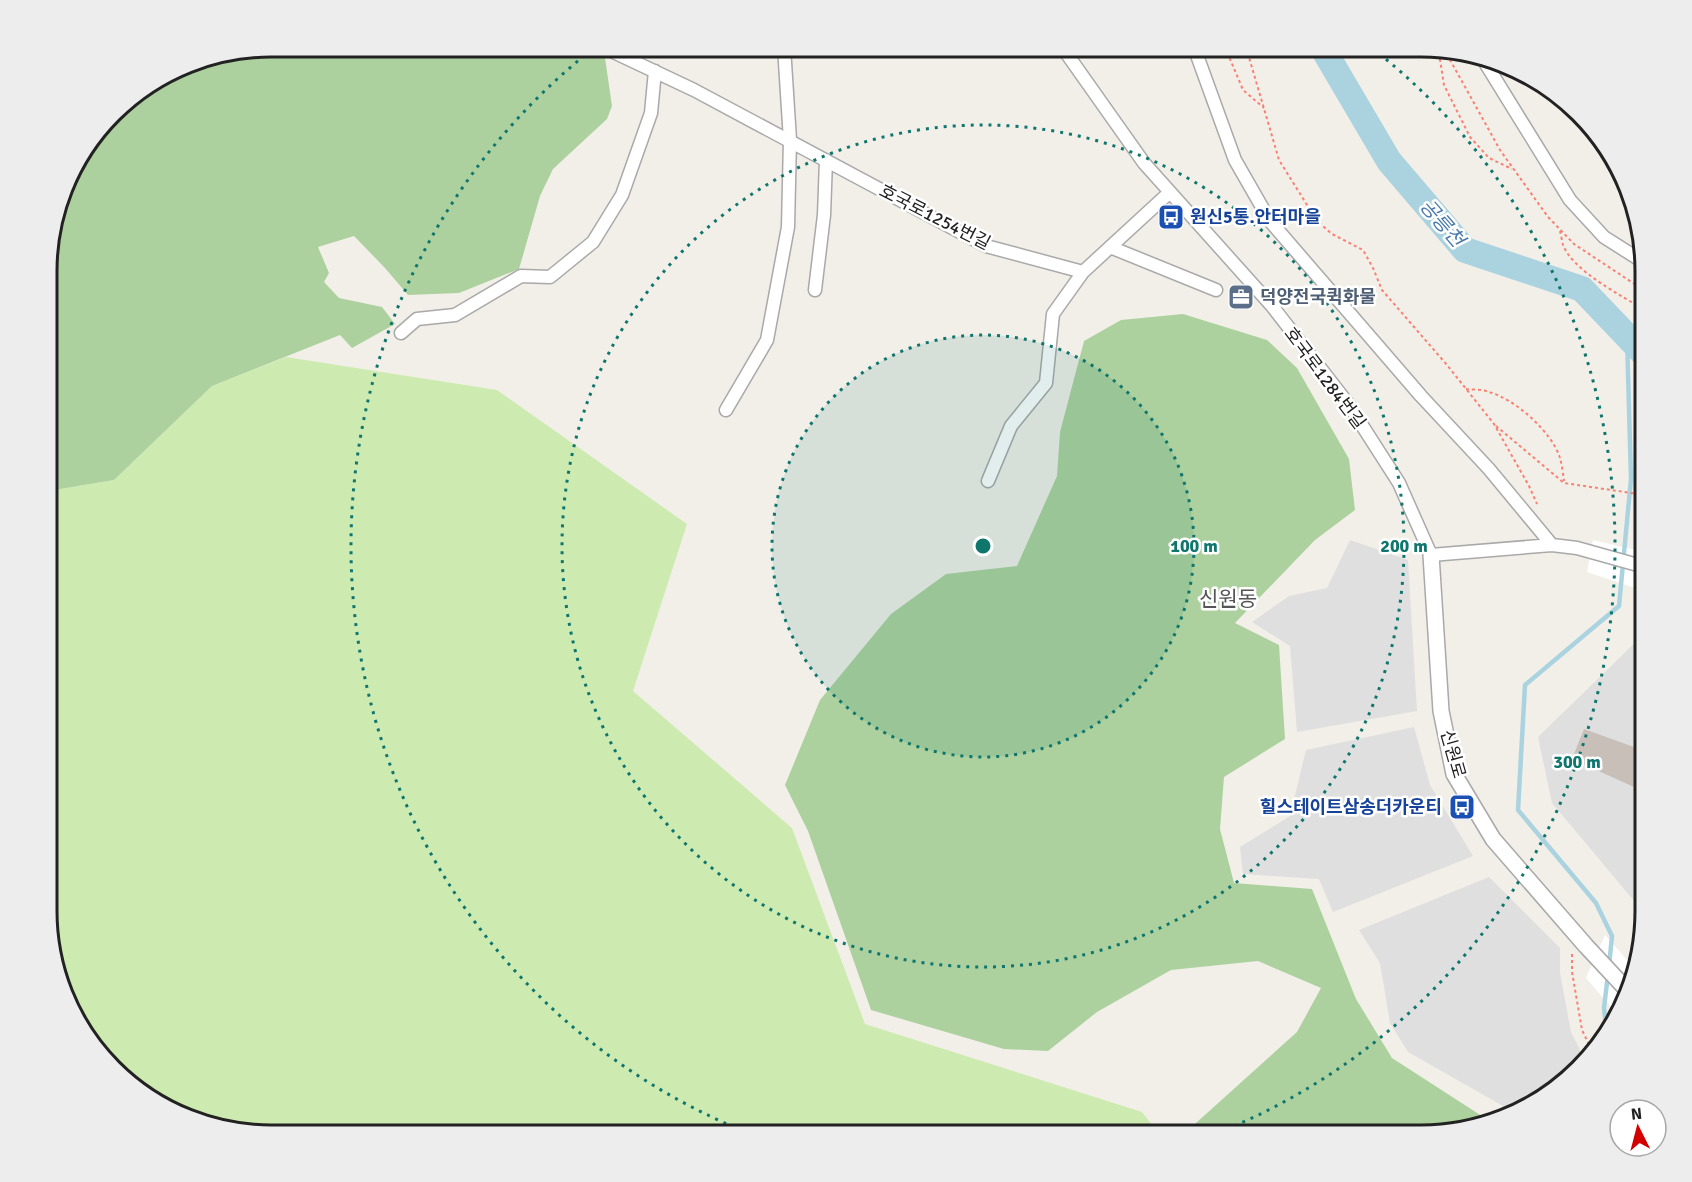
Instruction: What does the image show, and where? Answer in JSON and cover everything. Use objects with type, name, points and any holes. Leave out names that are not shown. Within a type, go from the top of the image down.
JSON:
[{"type":"street","name":"호국로1254번길","points":[[625,57],[790,140],[986,246],[1083,272]]},
{"type":"street","points":[[726,411],[767,340],[788,227],[790,140],[785,57]]},
{"type":"street","name":"호국로1284번길","points":[[1069,57],[1144,163],[1272,306],[1348,405],[1399,483],[1431,555]]},
{"type":"street","points":[[1198,57],[1235,160],[1270,221],[1421,396],[1489,469],[1552,545]]},
{"type":"street","points":[[1488,67],[1570,200],[1604,237],[1635,257]]},
{"type":"street","points":[[401,333],[417,319],[455,315],[521,276],[550,277],[593,242],[622,195],[651,112],[655,71]]},
{"type":"street","points":[[815,290],[824,215],[826,160]]},
{"type":"street","points":[[988,481],[1011,426],[1046,383],[1053,314],[1083,272],[1170,192]]},
{"type":"street","points":[[1110,247],[1216,290]]},
{"type":"street","points":[[1431,555],[1552,545],[1635,564]]},
{"type":"street","name":"신원로","points":[[1431,555],[1441,711],[1454,774],[1493,839],[1580,947],[1622,985]]},
{"type":"path","points":[[1229,57],[1243,90],[1264,108]]},
{"type":"path","points":[[1249,57],[1279,160],[1317,221],[1332,234],[1363,250],[1382,290],[1494,424],[1538,506]]},
{"type":"path","points":[[1440,58],[1444,85],[1470,137],[1489,158],[1513,169]]},
{"type":"path","points":[[1450,59],[1500,150],[1548,217],[1574,244],[1635,285]]},
{"type":"path","points":[[1560,230],[1563,246],[1575,263],[1635,304]]},
{"type":"path","points":[[1466,389],[1488,391],[1505,398],[1538,423],[1553,443],[1560,458],[1564,483]]},
{"type":"path","points":[[1494,424],[1564,483],[1635,494]]},
{"type":"path","points":[[1580,947],[1572,972],[1582,1030],[1589,1044]]},
{"type":"shaded area","points":[[1350,540],[1408,560],[1417,711],[1297,732],[1290,646],[1252,622],[1289,596],[1327,588]]},
{"type":"shaded area","points":[[1635,643],[1635,902],[1552,803],[1538,737]]},
{"type":"shaded area","points":[[1414,727],[1430,785],[1473,856],[1333,912],[1319,879],[1243,874],[1240,847],[1290,816],[1306,750]]},
{"type":"shaded area","points":[[1489,877],[1560,948],[1560,973],[1571,1032],[1581,1053],[1540,1089],[1504,1108],[1408,1052],[1390,1023],[1380,963],[1359,930]]},
{"type":"green space","points":[[257,57],[605,57],[612,106],[607,119],[553,169],[540,196],[519,269],[459,293],[408,295],[354,236],[318,247],[329,273],[324,282],[339,298],[382,307],[395,324],[352,348],[340,335],[212,386],[114,480],[57,490],[57,257],[64,215],[79,176],[101,141],[130,110],[152,93],[189,73],[215,64]]},
{"type":"green space","points":[[1183,314],[1267,340],[1297,368],[1349,459],[1355,510],[1315,540],[1235,623],[1279,645],[1285,739],[1224,777],[1220,829],[1234,883],[1312,889],[1356,999],[1392,1058],[1482,1116],[1435,1125],[1196,1125],[1297,1032],[1321,988],[1258,961],[1171,970],[1097,1012],[1048,1051],[1004,1049],[871,1010],[808,831],[785,785],[820,700],[891,614],[946,574],[1017,566],[1057,476],[1060,432],[1084,341],[1121,320]]},
{"type":"green space","points":[[286,357],[497,390],[687,524],[633,691],[792,828],[865,1024],[1142,1112],[1152,1125],[257,1125],[202,1114],[176,1103],[141,1081],[110,1052],[93,1030],[79,1006],[64,967],[57,925],[57,490],[114,480],[212,386]]},
{"type":"pier","points":[[1593,540],[1635,550],[1635,588],[1587,572]]},
{"type":"pier","points":[[1605,935],[1629,962],[1612,1008],[1586,978]]},
{"type":"building","points":[[1584,729],[1635,747],[1635,787],[1572,759]]},
{"type":"waterway","name":"공릉천","points":[[1328,57],[1389,161],[1465,250],[1582,289],[1635,345]]},
{"type":"waterway","points":[[1609,966],[1612,936],[1596,903],[1518,810],[1525,685],[1619,606],[1631,479],[1627,337]]},
{"type":"waterway","points":[[1605,1019],[1604,1008],[1608,974]]},
{"type":"place","name":"원신5통.안터마을","points":[[1171,217]]},
{"type":"place","name":"덕양전국퀵화물","points":[[1241,297]]},
{"type":"place","name":"힐스테이트삼송더카운티","points":[[1462,807]]},
{"type":"district","name":"신원동","points":[[1228,599]]}]
